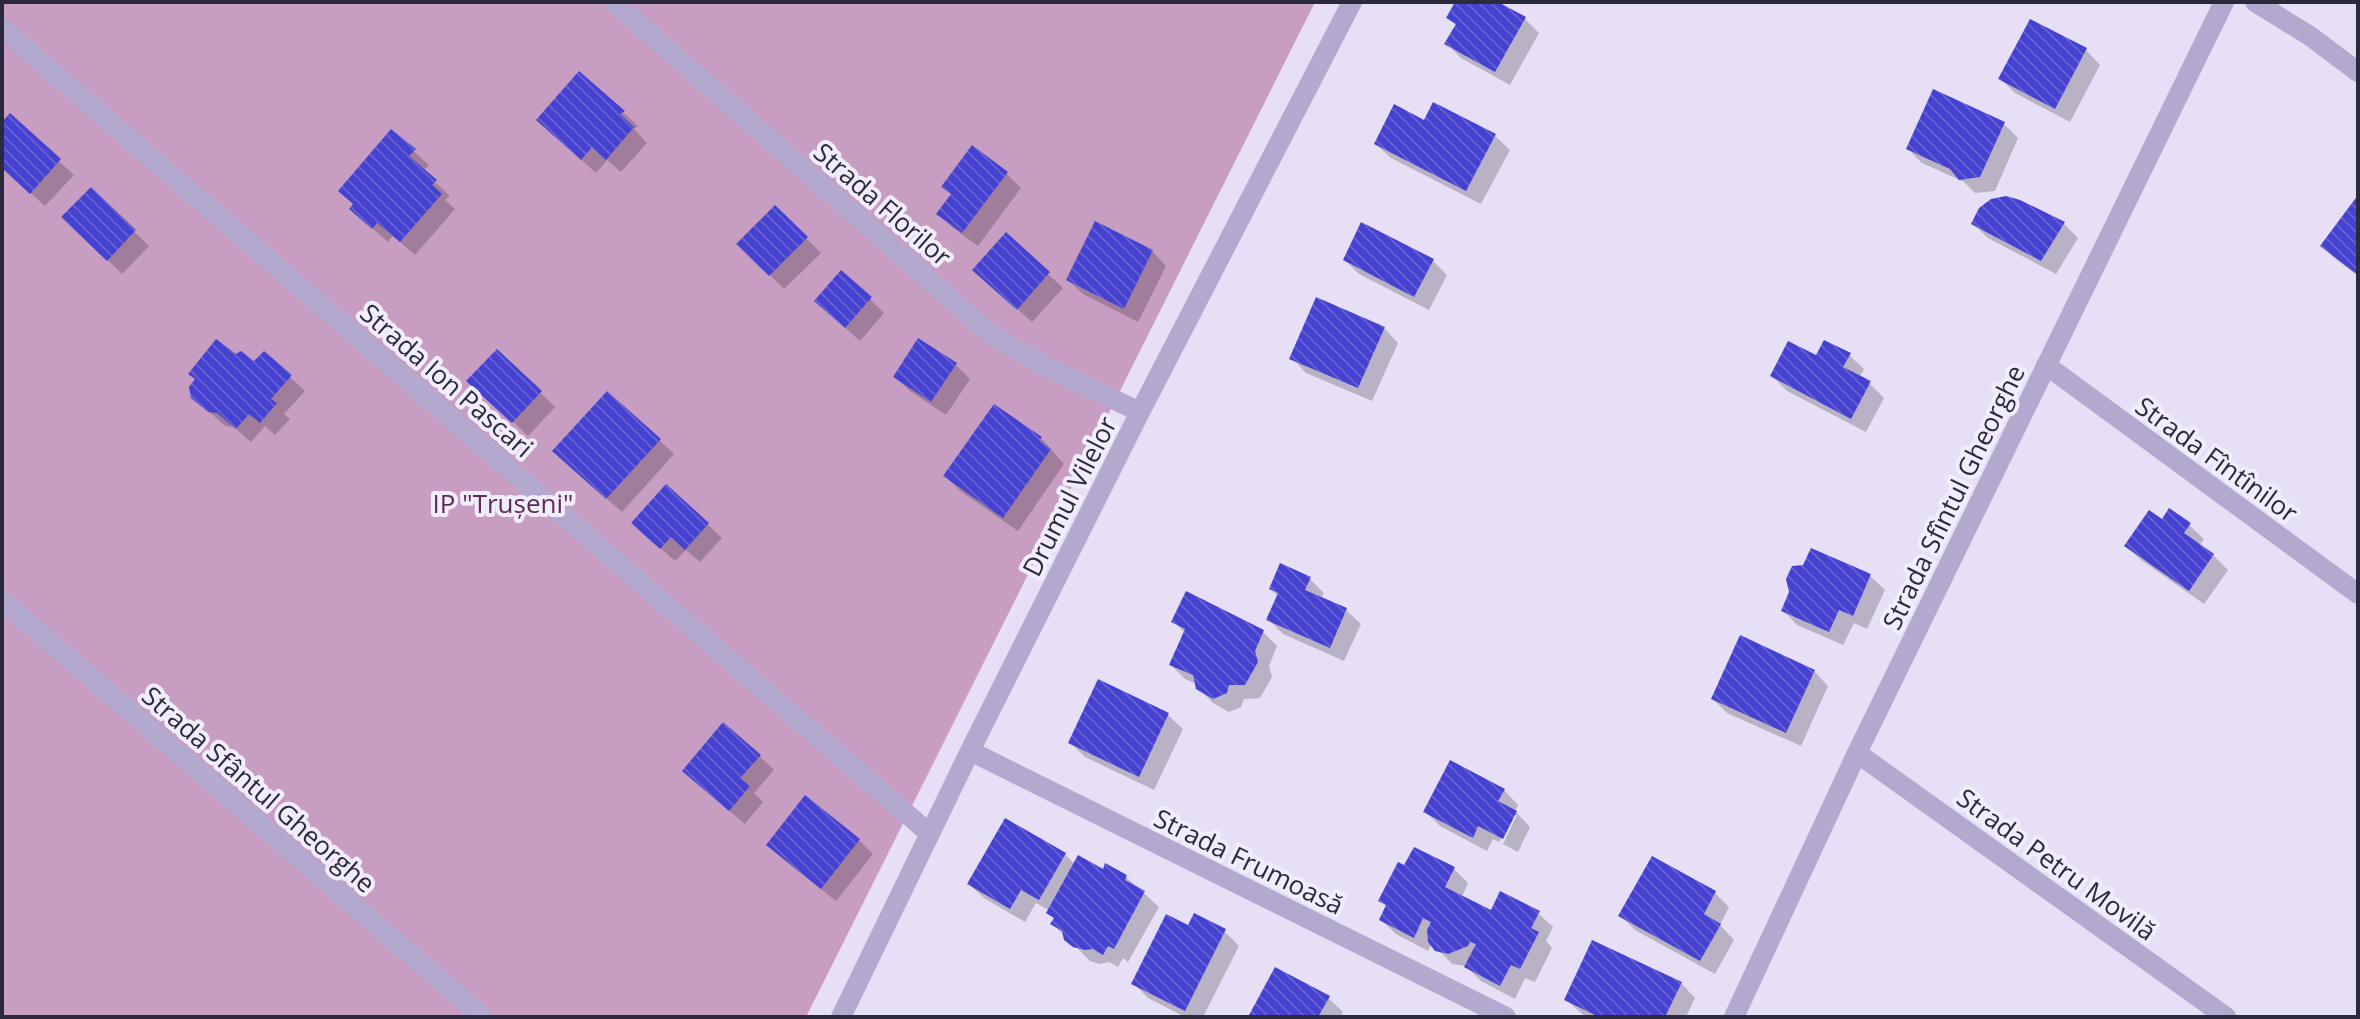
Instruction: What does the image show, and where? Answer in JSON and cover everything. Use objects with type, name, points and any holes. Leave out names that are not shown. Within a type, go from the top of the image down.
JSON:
[{"type":"street","name":"Strada Florilor","points":[[614,2],[992,335],[1047,367],[1140,412]]},
{"type":"street","name":"Drumul Vilelor","points":[[841,1017],[1140,412],[1352,2]]},
{"type":"street","name":"Strada Sfîntul Gheorghe","points":[[1734,1017],[1857,753],[2224,2]]},
{"type":"street","points":[[2255,2],[2310,36],[2358,72]]},
{"type":"street","name":"Strada Ion Pascari","points":[[2,28],[930,834]]},
{"type":"street","name":"Strada Fîntînilor","points":[[2046,365],[2358,594]]},
{"type":"street","name":"Strada Sfântul Gheorghe","points":[[2,600],[483,1017]]},
{"type":"street","name":"Strada Frumoasă","points":[[970,751],[1506,1017]]},
{"type":"street","name":"Strada Petru Movilă","points":[[1857,753],[2226,1017]]},
{"type":"green space","name":"IP \"Trușeni\"","points":[[2,2],[1315,2],[806,1017],[2,1017]]},
{"type":"building","points":[[1455,2],[1498,2],[1526,17],[1495,72],[1444,44],[1456,24],[1446,18]]},
{"type":"building","points":[[2030,19],[2087,48],[2055,109],[1998,79]]},
{"type":"building","points":[[579,71],[625,111],[620,114],[634,127],[606,160],[592,147],[581,160],[536,120]]},
{"type":"building","points":[[1933,89],[2005,122],[1980,177],[1959,180],[1950,169],[1906,149]]},
{"type":"building","points":[[1433,102],[1496,134],[1466,191],[1374,144],[1394,104],[1424,120]]},
{"type":"building","points":[[10,113],[61,159],[30,194],[2,168],[2,122]]},
{"type":"building","points":[[391,129],[416,149],[409,156],[437,180],[432,185],[442,194],[400,242],[377,223],[372,229],[349,209],[353,204],[338,191]]},
{"type":"building","points":[[972,145],[1008,172],[962,233],[936,214],[951,194],[941,187]]},
{"type":"building","points":[[91,187],[136,230],[107,261],[61,217]]},
{"type":"building","points":[[2358,195],[2358,275],[2320,246]]},
{"type":"building","points":[[2006,196],[2065,222],[2041,261],[1971,224],[1979,208],[1991,199]]},
{"type":"building","points":[[775,205],[808,237],[769,276],[736,244]]},
{"type":"building","points":[[1095,221],[1153,250],[1124,309],[1066,280]]},
{"type":"building","points":[[1361,222],[1434,259],[1414,297],[1343,260]]},
{"type":"building","points":[[1006,232],[1050,272],[1017,310],[972,270]]},
{"type":"building","points":[[841,270],[872,297],[845,328],[814,301]]},
{"type":"building","points":[[1316,297],[1385,327],[1358,388],[1289,359]]},
{"type":"building","points":[[918,338],[957,363],[931,402],[893,377]]},
{"type":"building","points":[[216,339],[236,354],[241,351],[254,361],[264,351],[292,375],[271,399],[277,403],[260,423],[249,414],[236,429],[191,398],[189,387],[195,379],[188,374]]},
{"type":"building","points":[[1824,340],[1851,353],[1843,367],[1871,381],[1851,419],[1770,376],[1788,341],[1816,355]]},
{"type":"building","points":[[497,349],[542,391],[512,423],[466,381]]},
{"type":"building","points":[[607,391],[661,439],[606,499],[552,451]]},
{"type":"building","points":[[994,404],[1042,437],[1039,440],[1051,449],[1003,518],[943,476]]},
{"type":"building","points":[[666,484],[709,523],[685,550],[671,537],[660,549],[631,523]]},
{"type":"building","points":[[2169,508],[2191,523],[2184,533],[2214,554],[2189,591],[2124,546],[2149,510],[2162,519]]},
{"type":"building","points":[[1811,548],[1871,574],[1853,616],[1839,610],[1829,632],[1781,611],[1789,592],[1786,579],[1792,566],[1803,565]]},
{"type":"building","points":[[1280,563],[1311,577],[1305,590],[1347,608],[1330,648],[1266,620],[1278,593],[1269,589]]},
{"type":"building","points":[[1186,591],[1264,630],[1255,651],[1258,662],[1245,685],[1229,685],[1227,693],[1213,699],[1196,689],[1193,675],[1169,665],[1185,629],[1171,622]]},
{"type":"building","points":[[1740,635],[1815,670],[1786,733],[1711,699]]},
{"type":"building","points":[[1098,679],[1169,713],[1139,777],[1068,743]]},
{"type":"building","points":[[723,722],[761,755],[740,778],[750,786],[729,811],[682,771]]},
{"type":"building","points":[[1450,760],[1505,789],[1498,801],[1517,811],[1503,839],[1478,826],[1473,838],[1423,812]]},
{"type":"building","points":[[805,795],[860,839],[821,889],[766,845]]},
{"type":"building","points":[[1005,818],[1066,853],[1039,900],[1021,890],[1010,909],[967,884]]},
{"type":"building","points":[[1414,847],[1455,867],[1445,887],[1491,910],[1500,891],[1540,911],[1531,928],[1539,932],[1520,969],[1511,965],[1500,986],[1464,967],[1476,944],[1470,942],[1468,946],[1448,954],[1435,951],[1428,942],[1427,930],[1431,922],[1423,918],[1414,938],[1379,920],[1386,905],[1378,901],[1398,862],[1404,865]]},
{"type":"building","points":[[1078,855],[1103,869],[1105,863],[1127,875],[1125,880],[1145,891],[1114,949],[1108,946],[1103,955],[1093,949],[1073,947],[1064,940],[1062,931],[1050,924],[1054,918],[1046,913]]},
{"type":"building","points":[[1652,856],[1716,891],[1704,914],[1721,924],[1700,961],[1618,916]]},
{"type":"building","points":[[1194,913],[1226,929],[1185,1011],[1131,984],[1166,914],[1188,925]]},
{"type":"building","points":[[1592,940],[1682,982],[1665,1017],[1599,1017],[1564,1000]]},
{"type":"building","points":[[1275,967],[1330,996],[1318,1017],[1248,1017]]}]
